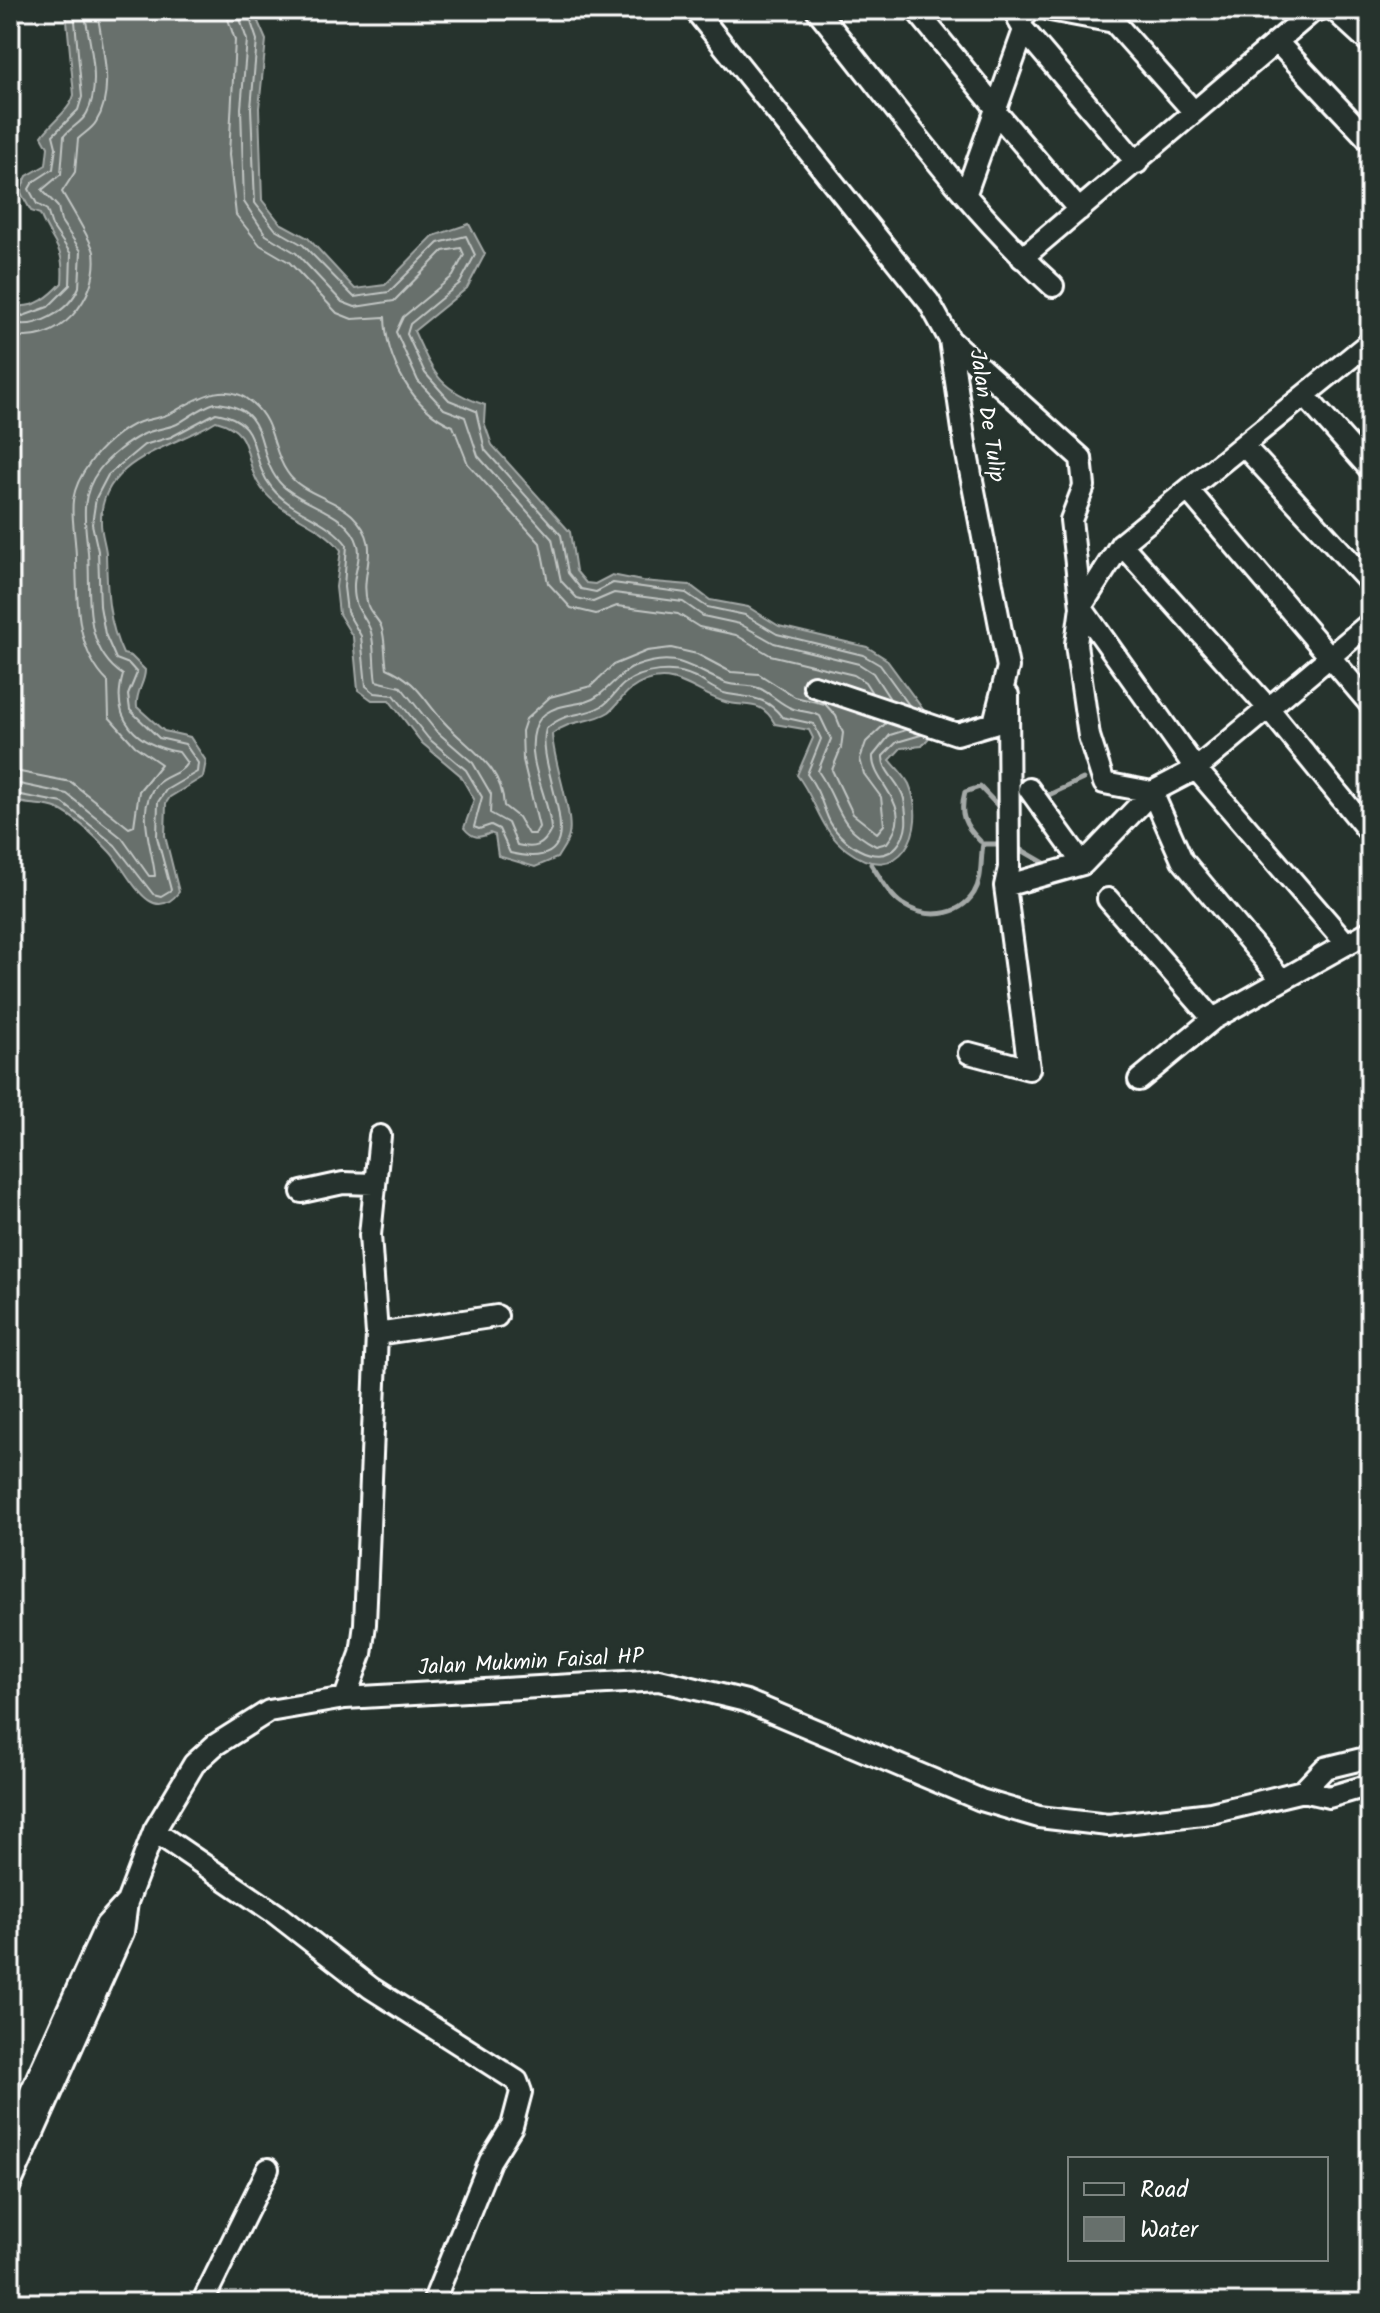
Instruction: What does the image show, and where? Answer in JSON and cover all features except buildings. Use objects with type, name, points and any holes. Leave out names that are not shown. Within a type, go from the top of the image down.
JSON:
[{"type":"street","name":"Jalan De Tulip","points":[[695,10],[929,302],[950,340],[967,458],[1008,667],[994,723],[957,734],[814,686]]},
{"type":"street","points":[[817,10],[966,193],[1022,258],[1053,286]]},
{"type":"street","points":[[916,10],[1079,210]]},
{"type":"street","points":[[1050,10],[1114,22],[1194,112]]},
{"type":"street","points":[[1022,258],[1313,11],[1319,10]]},
{"type":"street","points":[[1334,10],[1370,43]]},
{"type":"street","points":[[966,193],[995,109],[1021,18]]},
{"type":"street","points":[[1021,18],[1137,163]]},
{"type":"street","points":[[1277,42],[1370,141]]},
{"type":"street","points":[[950,340],[1081,458],[1084,486],[1071,520],[1081,607],[1076,644],[1089,736],[1104,783],[1152,792]]},
{"type":"street","points":[[1081,607],[1121,544],[1370,342]]},
{"type":"street","points":[[1305,396],[1370,469]]},
{"type":"street","points":[[1244,446],[1370,583]]},
{"type":"street","points":[[1189,491],[1370,704]]},
{"type":"street","points":[[1121,544],[1269,709],[1370,833]]},
{"type":"street","points":[[1081,607],[1196,769],[1345,942]]},
{"type":"street","points":[[1007,877],[1083,864],[1152,792],[1196,769],[1370,623]]},
{"type":"street","points":[[969,1053],[1029,1069],[1007,877],[1008,667]]},
{"type":"street","points":[[1029,789],[1083,864]]},
{"type":"street","points":[[1152,792],[1182,860],[1281,979]]},
{"type":"street","points":[[1108,899],[1213,1019]]},
{"type":"street","points":[[1139,1080],[1213,1019],[1345,942],[1370,931]]},
{"type":"street","points":[[345,1698],[361,1654],[365,1624],[368,1491],[377,1334],[370,1235],[380,1136]]},
{"type":"street","points":[[302,1192],[331,1184],[374,1184]]},
{"type":"street","points":[[377,1334],[497,1316]]},
{"type":"street","name":"Jalan Mukmin Faisal HP","points":[[10,2185],[123,1932],[127,1902],[154,1831],[194,1764],[215,1745],[269,1711],[345,1698],[659,1680],[746,1701],[981,1800],[1039,1817],[1108,1825],[1211,1813],[1303,1791],[1329,1797],[1370,1785]]},
{"type":"street","name":"Jalan Mukmin Faisal HP","points":[[1303,1791],[1325,1768],[1370,1757]]},
{"type":"street","points":[[154,1831],[253,1897],[371,1988],[517,2081],[521,2092],[512,2126],[490,2161],[433,2303]]},
{"type":"street","name":"Jalan Mukmin Faisal HP","points":[[10,2138],[106,1925],[127,1902]]},
{"type":"street","points":[[202,2303],[268,2169]]},
{"type":"water","points":[[66,10],[253,10],[266,40],[259,108],[262,200],[280,223],[308,238],[355,289],[385,285],[433,236],[469,224],[485,254],[467,288],[414,331],[439,378],[457,393],[485,405],[484,422],[492,445],[570,532],[576,571],[586,583],[595,584],[612,575],[690,585],[710,600],[748,607],[779,626],[867,647],[886,659],[930,719],[933,733],[922,746],[901,748],[890,760],[909,784],[915,820],[912,836],[895,859],[881,863],[865,860],[847,850],[825,825],[797,775],[813,738],[809,730],[775,724],[758,707],[722,701],[667,678],[644,682],[630,690],[609,712],[552,734],[570,826],[567,841],[557,858],[535,867],[498,856],[495,835],[476,836],[464,828],[474,799],[460,775],[422,743],[389,700],[372,700],[358,690],[353,637],[339,614],[336,587],[341,550],[323,533],[271,499],[256,478],[238,432],[216,421],[125,469],[112,483],[104,501],[101,523],[114,629],[123,654],[131,656],[145,670],[137,707],[164,731],[190,737],[206,761],[203,777],[170,797],[166,803],[165,836],[179,892],[168,902],[159,904],[149,901],[110,852],[72,817],[52,807],[10,799],[10,297],[14,296],[17,306],[30,305],[47,297],[62,283],[62,261],[57,246],[40,214],[31,211],[20,191],[27,176],[46,165],[48,147],[42,136],[65,111],[74,95]]},
{"type":"waterway","points":[[1040,799],[1083,779]]},
{"type":"waterway","points":[[980,841],[964,819],[965,792],[980,787],[1002,810]]},
{"type":"waterway","points":[[871,864],[902,904],[921,912],[941,914],[959,907],[974,893],[980,875],[983,844],[1003,844]]},
{"type":"waterway","points":[[1013,845],[1046,864]]}]
